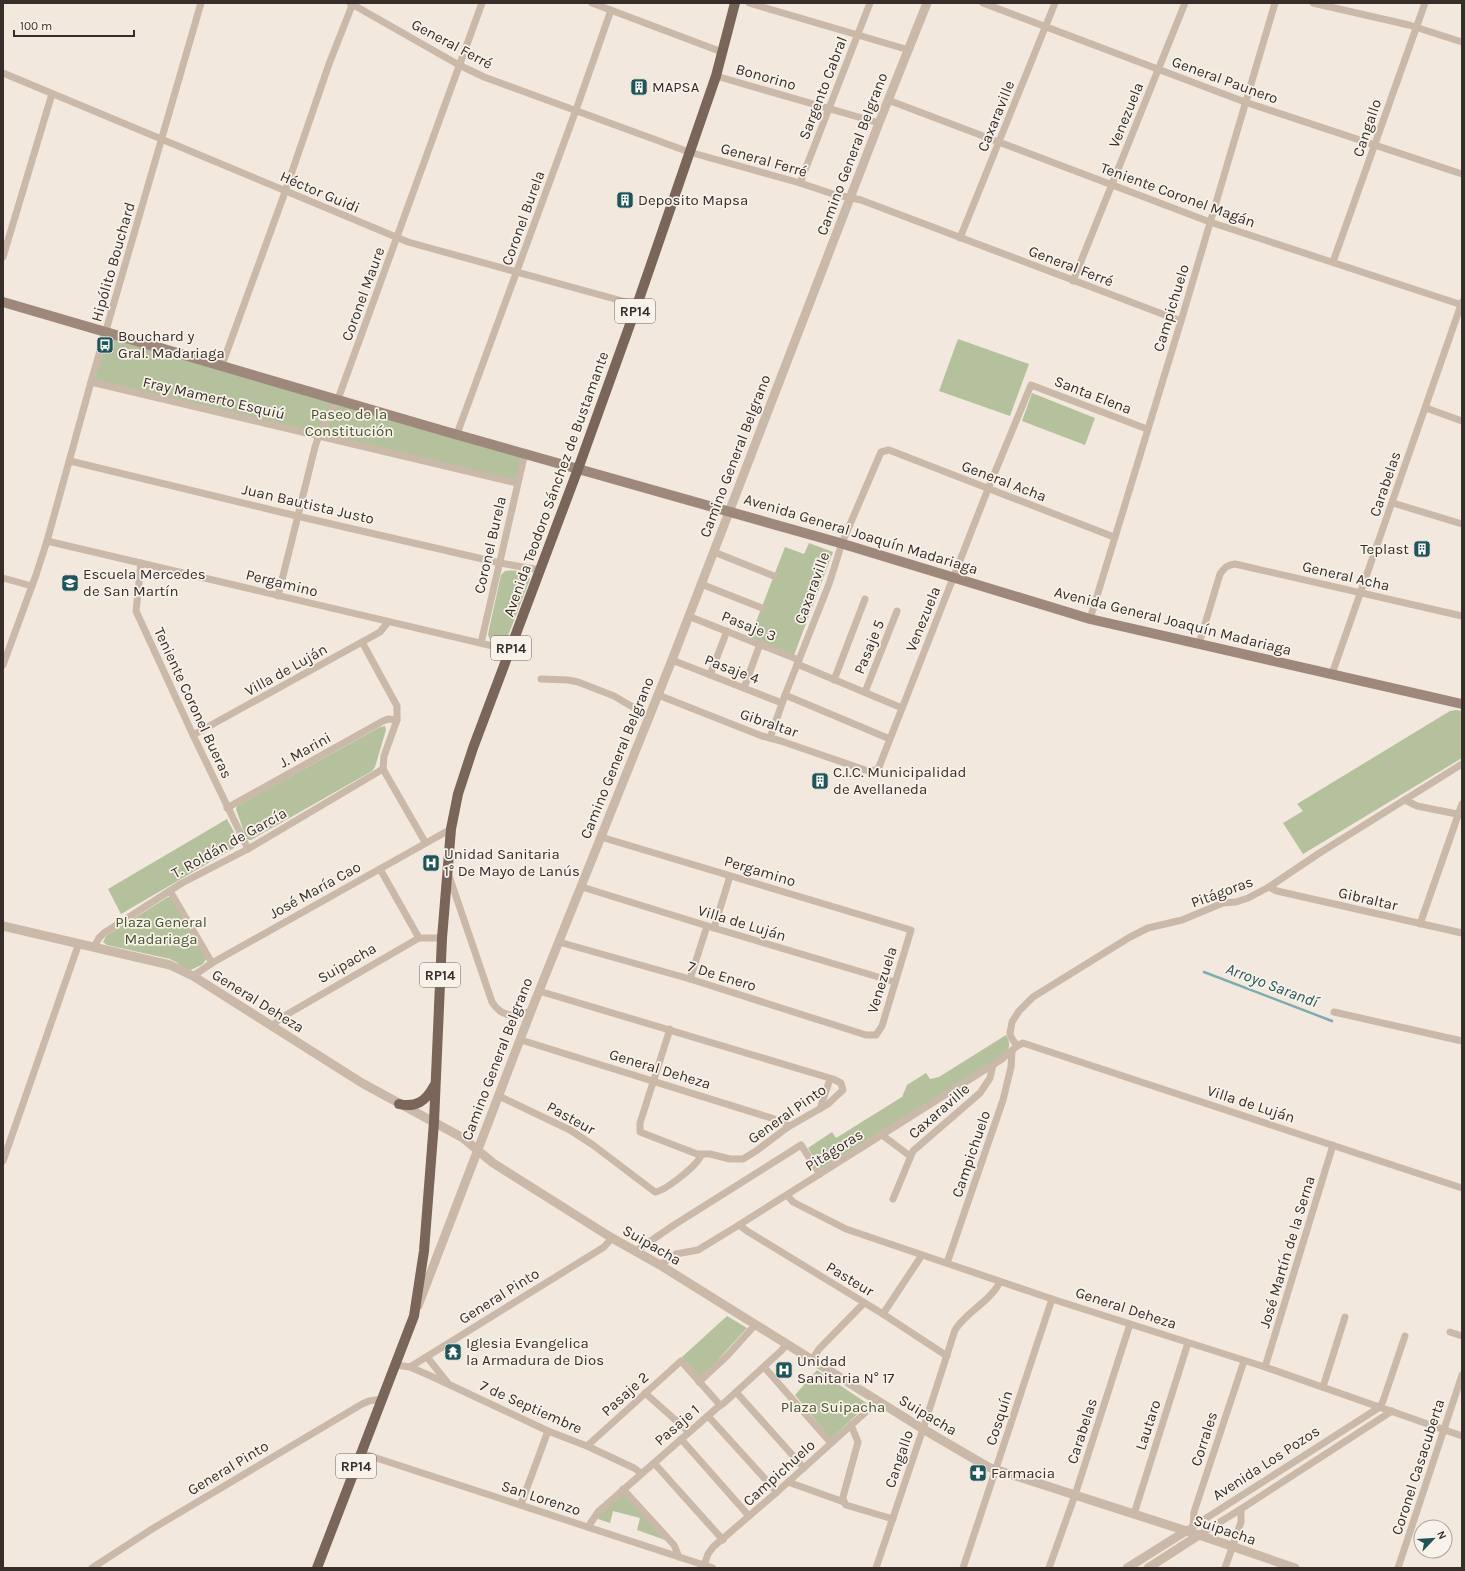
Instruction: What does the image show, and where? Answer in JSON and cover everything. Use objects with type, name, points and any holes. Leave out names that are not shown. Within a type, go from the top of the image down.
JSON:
[{"type":"main road","name":"Avenida Teodoro Sánchez de Bustamante","points":[[414,1316],[424,1251],[434,1122],[442,938],[447,871],[451,829],[463,776],[578,469],[637,305],[716,76],[735,3]]},
{"type":"main road","name":"Avenida General Joaquín Madariaga","points":[[3,302],[525,454],[842,543],[1090,619],[1462,704]]},
{"type":"main road","points":[[399,1104],[410,1106],[418,1103],[428,1096],[435,1085]]},
{"type":"main road","name":"Camino General Belgrano","points":[[317,1568],[414,1316]]},
{"type":"street","name":"Hipólito Bouchard","points":[[3,665],[47,541],[91,382],[202,3]]},
{"type":"street","name":"General Ferré","points":[[352,3],[459,66],[484,77],[690,152],[800,183],[833,194],[861,200],[1181,320]]},
{"type":"street","points":[[222,365],[352,3]]},
{"type":"street","name":"Coronel Maure","points":[[278,596],[297,516],[319,435],[338,399],[482,3]]},
{"type":"street","points":[[592,3],[722,52]]},
{"type":"street","points":[[749,3],[909,50]]},
{"type":"street","name":"Sargento Cabral","points":[[800,183],[870,3]]},
{"type":"street","name":"Camino General Belgrano","points":[[414,1316],[531,1011],[582,887],[648,716],[672,660],[879,123],[927,3]]},
{"type":"street","name":"General Paunero","points":[[983,3],[1245,102],[1462,174]]},
{"type":"street","name":"Caxaraville","points":[[960,238],[1055,3]]},
{"type":"street","name":"Venezuela","points":[[1074,281],[1111,185],[1185,3]]},
{"type":"street","name":"Campichuelo","points":[[1090,619],[1275,3]]},
{"type":"street","points":[[1313,3],[1416,27],[1462,42]]},
{"type":"street","name":"Cangallo","points":[[1333,262],[1425,3]]},
{"type":"street","name":"Coronel Burela","points":[[457,434],[576,110],[611,10]]},
{"type":"street","name":"Héctor Guidi","points":[[3,73],[397,238],[637,305]]},
{"type":"street","name":"Bonorino","points":[[716,76],[879,123]]},
{"type":"street","points":[[3,257],[52,94]]},
{"type":"street","name":"Teniente Coronel Magán","points":[[888,100],[1210,222],[1462,304]]},
{"type":"street","name":"Carabelas","points":[[1332,674],[1462,304]]},
{"type":"street","name":"Fray Mamerto Esquiú","points":[[91,382],[517,483]]},
{"type":"street","name":"Venezuela","points":[[873,771],[879,767],[988,489],[1031,385]]},
{"type":"street","name":"Santa Elena","points":[[1031,385],[1147,429]]},
{"type":"street","points":[[1426,408],[1462,421]]},
{"type":"street","name":"Caxaraville","points":[[770,738],[785,695],[829,584],[842,543],[881,452],[885,450]]},
{"type":"street","name":"General Acha","points":[[885,450],[889,450],[1114,537]]},
{"type":"street","name":"Coronel Burela","points":[[481,643],[517,483],[525,454]]},
{"type":"street","name":"Juan Bautista Justo","points":[[70,461],[297,516],[500,563],[540,570]]},
{"type":"street","points":[[1393,503],[1462,524]]},
{"type":"street","name":"Pergamino","points":[[47,541],[510,650]]},
{"type":"street","points":[[714,552],[774,576]]},
{"type":"street","name":"Teniente Coronel Bueras","points":[[141,563],[136,611],[227,808],[248,849]]},
{"type":"street","name":"General Acha","points":[[1199,644],[1220,574],[1224,568],[1234,564],[1462,616]]},
{"type":"street","points":[[3,578],[32,586]]},
{"type":"street","points":[[701,584],[762,608]]},
{"type":"street","points":[[834,680],[865,599]]},
{"type":"street","name":"Pasaje 5","points":[[865,692],[896,611]]},
{"type":"street","name":"Pasaje 3","points":[[688,616],[760,644],[834,680],[902,708]]},
{"type":"street","name":"Villa de Luján","points":[[193,735],[380,632],[388,622]]},
{"type":"street","points":[[710,675],[727,631]]},
{"type":"street","points":[[362,642],[396,701],[398,712],[397,720],[384,756],[383,770],[425,842]]},
{"type":"street","points":[[744,688],[760,644]]},
{"type":"street","name":"Pasaje 4","points":[[672,660],[782,703]]},
{"type":"street","points":[[541,679],[578,682],[614,696],[648,716]]},
{"type":"street","name":"Gibraltar","points":[[658,694],[762,736],[868,771],[873,771]]},
{"type":"street","points":[[785,695],[890,739]]},
{"type":"street","name":"J. Marini","points":[[227,808],[383,721],[388,719],[397,720]]},
{"type":"street","name":"Pitágoras","points":[[660,1265],[676,1254],[698,1250],[1012,1052],[1017,1046],[1011,1038],[1010,1033],[1012,1022],[1019,1010],[1033,997],[1130,937],[1148,928],[1182,920],[1223,903],[1236,902],[1248,898],[1269,887],[1318,854],[1462,764]]},
{"type":"street","name":"T. Roldán de García","points":[[94,947],[104,933],[170,890],[248,849],[383,770]]},
{"type":"street","points":[[1405,800],[1417,806],[1460,814]]},
{"type":"street","points":[[1420,924],[1460,814],[1462,804]]},
{"type":"street","name":"José María Cao","points":[[193,976],[212,963],[380,869],[425,842],[451,829]]},
{"type":"street","name":"Pergamino","points":[[601,837],[911,930]]},
{"type":"street","points":[[380,869],[419,938],[442,938]]},
{"type":"street","points":[[447,871],[492,1002],[506,1014],[515,1015],[531,1011]]},
{"type":"street","points":[[690,980],[730,876]]},
{"type":"street","name":"Villa de Luján","points":[[582,887],[895,982]]},
{"type":"street","name":"Gibraltar","points":[[1269,887],[1277,891],[1462,933]]},
{"type":"street","points":[[170,890],[212,963]]},
{"type":"street","name":"General Deheza","points":[[3,926],[170,965],[193,976],[272,1027],[399,1104],[467,1141],[478,1150]]},
{"type":"street","name":"Venezuela","points":[[876,1035],[882,1026],[911,930]]},
{"type":"street","name":"Suipacha","points":[[272,1027],[279,1019],[419,938]]},
{"type":"street","name":"7 De Enero","points":[[559,942],[690,980],[866,1035],[876,1035]]},
{"type":"street","points":[[3,1161],[79,943]]},
{"type":"street","points":[[539,991],[830,1079],[820,1109]]},
{"type":"street","points":[[1334,1012],[1462,1041]]},
{"type":"street","points":[[670,1030],[640,1123],[640,1132],[701,1155]]},
{"type":"street","name":"General Deheza","points":[[521,1040],[784,1122],[788,1127]]},
{"type":"street","name":"Villa de Luján","points":[[1017,1046],[1023,1043],[1462,1188]]},
{"type":"street","name":"Campichuelo","points":[[947,1263],[1003,1100],[1012,1052]]},
{"type":"street","name":"Caxaraville","points":[[894,1199],[910,1156],[916,1148],[964,1109],[980,1093],[990,1078],[993,1065]]},
{"type":"street","name":"General Pinto","points":[[701,1155],[710,1154],[738,1160],[747,1158],[788,1127],[828,1104],[843,1090],[841,1083],[830,1079]]},
{"type":"street","name":"Pasteur","points":[[499,1096],[570,1130],[593,1145],[655,1192],[661,1190],[696,1165],[701,1155]]},
{"type":"street","points":[[882,1135],[910,1156]]},
{"type":"street","points":[[636,1251],[674,1225],[801,1145],[820,1174]]},
{"type":"street","name":"José Martín de la Serna","points":[[1265,1367],[1334,1145]]},
{"type":"street","name":"Suipacha","points":[[478,1150],[493,1163],[612,1238],[660,1265],[923,1430],[995,1470],[1134,1514],[1189,1529],[1199,1535],[1295,1568]]},
{"type":"street","name":"General Deheza","points":[[787,1195],[793,1202],[846,1229],[1000,1282],[1265,1367],[1462,1436]]},
{"type":"street","name":"Pasteur","points":[[739,1225],[864,1304],[883,1314],[947,1356]]},
{"type":"street","name":"General Pinto","points":[[410,1367],[604,1247],[612,1238]]},
{"type":"street","points":[[883,1314],[922,1255]]},
{"type":"street","name":"Cangallo","points":[[876,1568],[953,1336],[958,1325],[993,1293],[1000,1282]]},
{"type":"street","name":"Cosquín","points":[[963,1568],[1052,1299]]},
{"type":"street","points":[[812,1360],[819,1349],[864,1304]]},
{"type":"street","points":[[1323,1387],[1345,1317]]},
{"type":"street","name":"Carabelas","points":[[1049,1568],[1075,1495],[1130,1324]]},
{"type":"street","name":"Pasaje 1","points":[[699,1382],[727,1356],[755,1325]]},
{"type":"street","points":[[1450,1332],[1462,1336]]},
{"type":"street","points":[[1380,1407],[1405,1336]]},
{"type":"street","name":"Lautaro","points":[[1134,1514],[1188,1343]]},
{"type":"street","name":"Pasaje 1","points":[[588,1527],[598,1512],[623,1489],[736,1392],[786,1345]]},
{"type":"street","points":[[426,1357],[450,1385]]},
{"type":"street","name":"Pasaje 2","points":[[587,1446],[681,1361],[699,1382]]},
{"type":"street","name":"Corrales","points":[[1189,1529],[1244,1361]]},
{"type":"street","points":[[396,1365],[410,1367]]},
{"type":"street","name":"7 de Septiembre","points":[[410,1367],[548,1431],[587,1446],[634,1468],[641,1473]]},
{"type":"street","points":[[764,1367],[831,1443]]},
{"type":"street","name":"Coronel Casacuberta","points":[[1398,1568],[1462,1375]]},
{"type":"street","points":[[699,1382],[720,1406]]},
{"type":"street","points":[[736,1392],[804,1468]]},
{"type":"street","points":[[645,1393],[689,1432]]},
{"type":"street","name":"General Pinto","points":[[92,1568],[152,1529],[362,1404],[369,1401],[382,1399]]},
{"type":"street","name":"Campichuelo","points":[[704,1567],[710,1550],[878,1401]]},
{"type":"street","name":"Avenida Los Pozos","points":[[1127,1568],[1380,1407]]},
{"type":"street","name":"Avenida Los Pozos","points":[[1148,1568],[1392,1411]]},
{"type":"street","points":[[708,1416],[777,1492]]},
{"type":"street","points":[[844,1502],[842,1497],[858,1442],[851,1425]]},
{"type":"street","points":[[521,1504],[548,1431]]},
{"type":"street","points":[[681,1439],[749,1516]]},
{"type":"street","name":"San Lorenzo","points":[[361,1453],[521,1504],[679,1557],[704,1567],[713,1568]]},
{"type":"street","points":[[654,1462],[723,1540]]},
{"type":"street","points":[[788,1482],[846,1504],[893,1519]]},
{"type":"street","points":[[623,1489],[674,1545],[679,1557]]},
{"type":"street","points":[[1225,1568],[1241,1522],[1241,1509]]},
{"type":"green space","name":"Paseo de la Constitución","points":[[106,333],[525,453],[517,483],[91,382]]},
{"type":"green space","points":[[958,339],[1029,364],[1010,416],[939,391]]},
{"type":"green space","points":[[1032,393],[1095,418],[1085,445],[1022,421]]},
{"type":"green space","points":[[809,543],[833,552],[793,658],[749,640],[785,547],[804,554]]},
{"type":"green space","points":[[505,571],[523,572],[530,579],[508,636],[500,642],[494,642],[489,638],[488,634],[501,575]]},
{"type":"green space","points":[[1450,711],[1462,711],[1462,758],[1303,854],[1283,823],[1303,811],[1297,804]]},
{"type":"green space","points":[[385,726],[386,730],[375,767],[372,771],[251,840],[246,838],[236,809],[237,806],[380,727]]},
{"type":"green space","points":[[227,819],[236,837],[236,845],[234,848],[121,914],[108,889]]},
{"type":"green space","name":"Plaza General Madariaga","points":[[168,897],[171,897],[206,959],[203,964],[191,970],[185,969],[170,959],[107,945],[103,942],[106,936]]},
{"type":"green space","points":[[1006,1035],[1009,1044],[1005,1054],[821,1169],[808,1148],[832,1132],[836,1138],[902,1097],[907,1085],[926,1073],[930,1079],[939,1077]]},
{"type":"green space","points":[[727,1316],[747,1328],[699,1378],[682,1357]]},
{"type":"green space","name":"Plaza Suipacha","points":[[817,1370],[868,1404],[831,1439],[795,1395]]},
{"type":"green space","points":[[623,1493],[665,1540],[637,1530],[640,1518],[613,1511],[610,1523],[598,1519],[600,1513]]},
{"type":"waterway","name":"Arroyo Sarandí","points":[[1204,972],[1332,1021]]},
{"type":"place","name":"MAPSA","points":[[639,87]]},
{"type":"place","name":"Deposito Mapsa","points":[[625,200]]},
{"type":"place","name":"Bouchard y Gral. Madariaga","points":[[105,345]]},
{"type":"place","name":"Teplast","points":[[1422,549]]},
{"type":"place","name":"Escuela Mercedes de San Martín","points":[[70,583]]},
{"type":"place","name":"C.I.C. Municipalidad de Avellaneda","points":[[820,781]]},
{"type":"place","name":"Unidad Sanitaria 1° De Mayo de Lanús","points":[[431,863]]},
{"type":"place","name":"Iglesia Evangelica la Armadura de Dios","points":[[453,1352]]},
{"type":"place","name":"Unidad Sanitaria N° 17","points":[[784,1370]]},
{"type":"place","name":"Farmacia","points":[[978,1473]]}]
